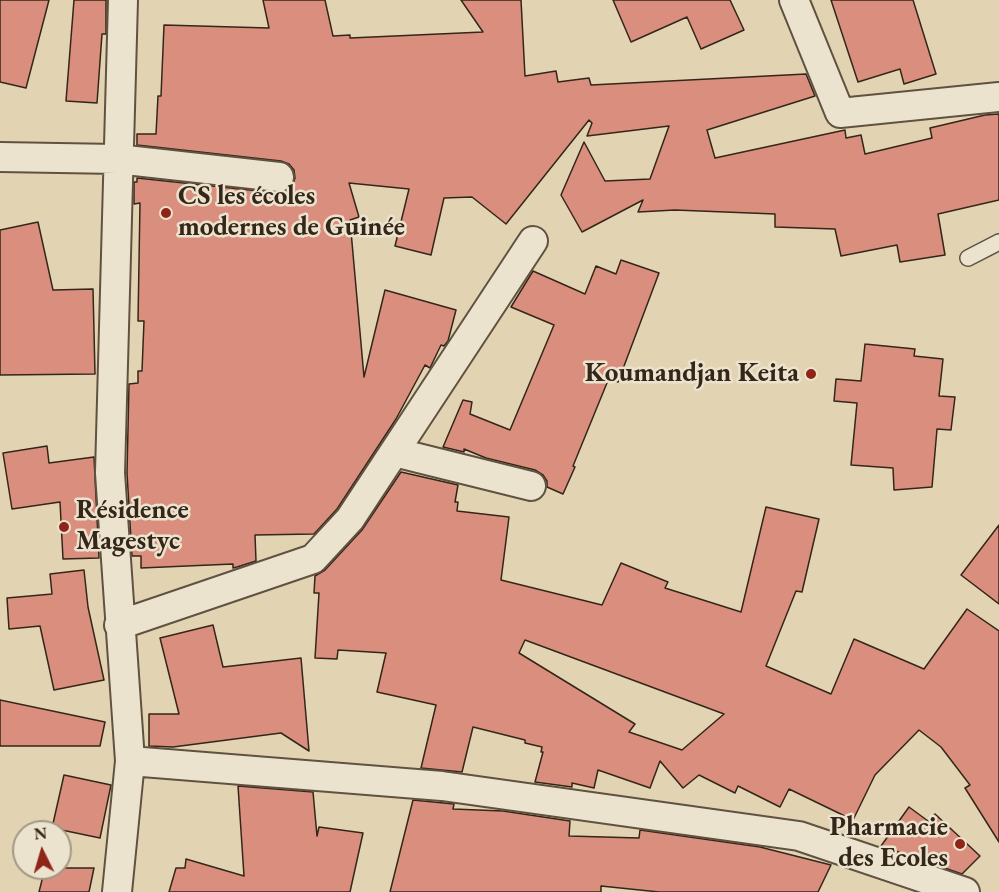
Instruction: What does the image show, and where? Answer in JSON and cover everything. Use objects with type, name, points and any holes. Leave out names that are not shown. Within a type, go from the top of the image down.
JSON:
[{"type":"street","points":[[117,892],[129,761],[110,473],[123,0]]},
{"type":"street","points":[[794,0],[840,113],[999,97]]},
{"type":"street","points":[[0,157],[117,159],[279,177]]},
{"type":"street","points":[[120,625],[313,559],[350,519],[533,241]]},
{"type":"street","points":[[394,452],[531,486]]},
{"type":"street","points":[[129,761],[442,786],[800,836],[965,892]]},
{"type":"lane","points":[[968,258],[999,242]]},
{"type":"building","points":[[0,0],[49,0],[26,88],[0,82]]},
{"type":"building","points":[[74,0],[106,0],[106,34],[102,34],[97,103],[66,101]]},
{"type":"building","points":[[263,0],[325,0],[333,36],[350,35],[350,38],[483,32],[461,0],[521,0],[525,76],[556,71],[558,82],[589,78],[591,85],[806,74],[815,96],[707,130],[715,158],[845,130],[846,138],[861,135],[865,154],[932,138],[930,128],[985,115],[999,114],[999,200],[938,214],[945,255],[900,262],[897,245],[841,256],[835,229],[775,227],[775,214],[675,210],[638,212],[643,200],[582,232],[561,195],[584,142],[605,181],[650,179],[669,126],[587,136],[592,123],[589,120],[506,224],[472,197],[444,198],[431,255],[395,246],[409,189],[349,183],[359,217],[350,220],[364,377],[385,290],[456,310],[448,341],[444,346],[441,345],[430,368],[425,365],[396,419],[337,509],[314,534],[255,535],[256,561],[233,568],[233,564],[141,568],[141,556],[132,556],[127,473],[129,384],[138,383],[138,371],[142,371],[144,321],[138,321],[140,203],[134,204],[134,182],[137,182],[137,178],[278,193],[286,192],[292,187],[295,178],[294,170],[289,164],[281,161],[137,145],[137,134],[156,134],[158,96],[161,96],[164,25],[269,28]]},
{"type":"building","points":[[613,0],[730,0],[744,30],[701,49],[687,17],[631,42]]},
{"type":"building","points":[[831,0],[913,0],[936,74],[904,84],[900,69],[858,82]]},
{"type":"building","points":[[38,222],[53,290],[93,289],[95,374],[0,375],[0,230]]},
{"type":"building","points":[[621,260],[659,273],[618,382],[609,378],[563,494],[547,487],[547,481],[543,475],[535,470],[486,458],[464,449],[464,452],[443,447],[463,400],[472,402],[470,414],[510,430],[554,325],[511,307],[533,271],[585,294],[596,266],[616,274]]},
{"type":"building","points":[[865,344],[915,349],[914,356],[943,359],[939,396],[955,397],[951,430],[937,429],[932,487],[894,490],[893,468],[851,465],[857,403],[834,401],[836,379],[861,381]]},
{"type":"building","points":[[47,446],[49,463],[94,457],[99,558],[63,559],[60,502],[12,509],[3,453]]},
{"type":"building","points":[[401,472],[458,485],[455,502],[458,502],[457,511],[509,517],[501,580],[602,605],[621,563],[668,582],[665,588],[741,612],[766,507],[819,519],[802,592],[796,591],[766,666],[831,694],[854,639],[924,669],[967,609],[999,631],[999,842],[965,788],[970,785],[941,747],[919,730],[875,775],[853,820],[789,789],[780,807],[738,786],[735,793],[699,775],[683,788],[660,761],[650,788],[598,770],[594,788],[572,783],[572,787],[535,782],[543,752],[541,752],[542,747],[525,743],[525,740],[473,727],[462,772],[421,768],[436,705],[377,692],[386,653],[338,650],[337,659],[315,658],[319,593],[314,593],[315,576],[325,570],[362,530]],"holes":[[[525,640],[724,714],[682,750],[629,732],[635,724],[519,653]]]},
{"type":"building","points":[[999,525],[999,604],[961,575]]},
{"type":"building","points":[[84,570],[88,607],[104,680],[54,690],[40,626],[9,629],[7,598],[52,594],[50,574]]},
{"type":"building","points":[[213,625],[223,667],[301,658],[309,751],[281,733],[173,747],[149,746],[149,714],[179,714],[160,638]]},
{"type":"building","points":[[0,700],[105,722],[100,746],[0,746]]},
{"type":"building","points":[[64,775],[111,785],[100,838],[72,832],[72,820],[54,820]]},
{"type":"building","points":[[238,786],[313,792],[317,836],[319,827],[363,833],[350,892],[169,892],[176,868],[185,868],[186,859],[244,876]]},
{"type":"building","points":[[413,800],[454,804],[453,809],[503,811],[570,821],[569,836],[639,838],[640,830],[760,847],[831,865],[818,892],[659,892],[601,886],[601,892],[390,892]]},
{"type":"building","points":[[909,807],[928,821],[935,814],[980,856],[962,874],[881,846]]},
{"type":"building","points":[[72,868],[94,868],[89,892],[39,892],[42,880],[72,880]]},
{"type":"place","name":"CS les écoles modernes de Guinée","points":[[166,213]]},
{"type":"place","name":"Koumandjan Keita","points":[[811,374]]},
{"type":"place","name":"Résidence Magestyc","points":[[64,527]]},
{"type":"place","name":"Pharmacie des Ecoles","points":[[960,844]]}]
